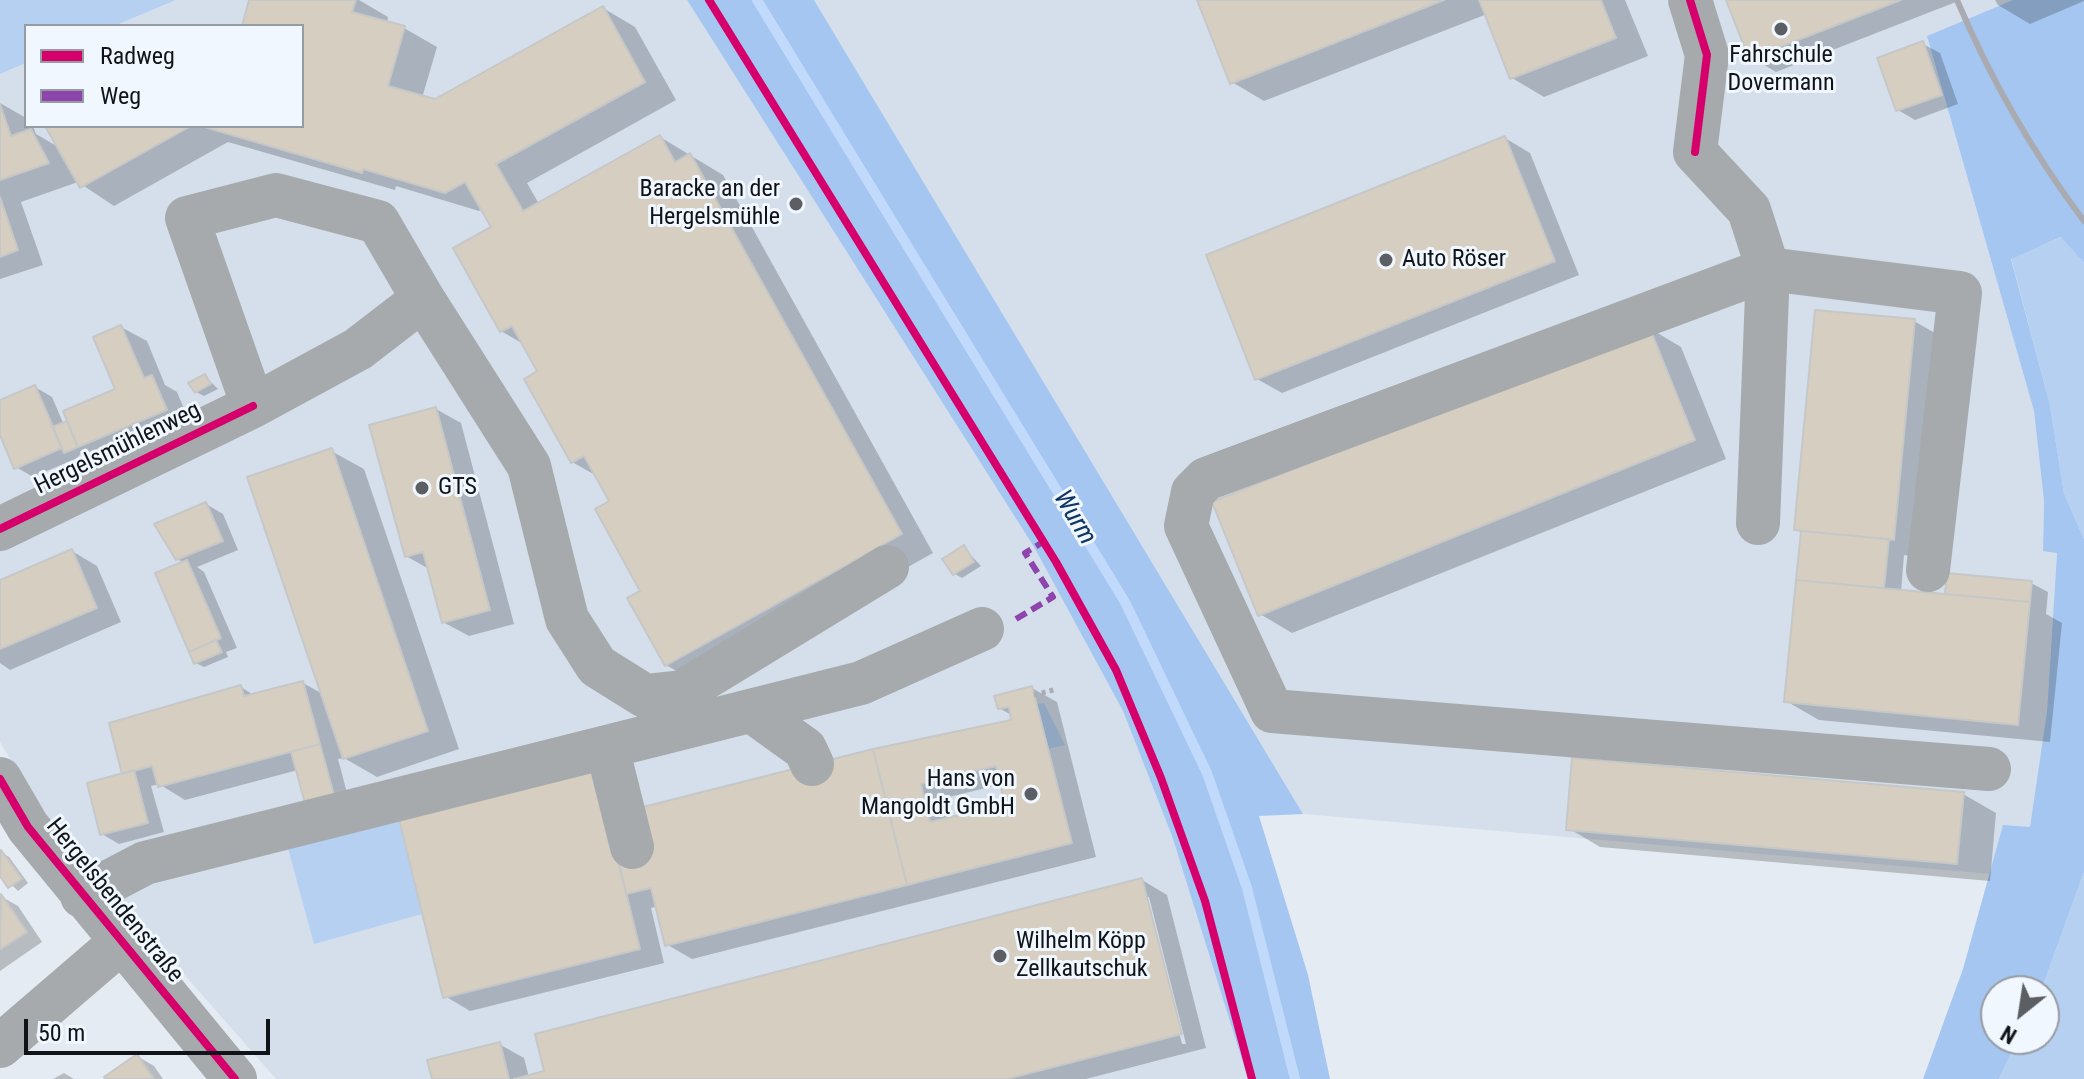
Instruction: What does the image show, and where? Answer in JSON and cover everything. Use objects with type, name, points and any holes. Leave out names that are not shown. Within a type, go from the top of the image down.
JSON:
[{"type":"street","points":[[1690,0],[1707,55],[1695,152],[1749,210],[1768,269],[1758,523]]},
{"type":"street","points":[[247,388],[187,218],[276,195],[378,222],[529,466],[567,619],[597,666],[645,696],[682,692],[887,567]]},
{"type":"street","points":[[1928,570],[1960,293],[1768,269],[1206,479],[1193,492],[1186,526],[1272,711],[1989,769]]},
{"type":"street","name":"Hergelsmühlenweg","points":[[0,529],[247,388],[358,349],[423,299]]},
{"type":"street","points":[[82,896],[145,863],[861,683],[982,629]]},
{"type":"street","points":[[752,711],[805,749],[812,764]]},
{"type":"street","points":[[607,747],[632,847]]},
{"type":"street","name":"Hergelsbendenstraße","points":[[0,779],[28,827],[82,896],[235,1079]]},
{"type":"street","points":[[0,1046],[121,942]]},
{"type":"path","points":[[1034,695],[1057,689]]},
{"type":"shaded area","points":[[0,0],[176,0],[119,24],[24,24],[24,64],[0,74]]},
{"type":"shaded area","points":[[176,0],[687,0],[1034,547],[1123,711],[1172,836],[1248,1079],[276,1079],[44,815],[0,742],[0,74],[24,64],[24,128],[304,128],[304,24],[119,24]]},
{"type":"shaded area","points":[[687,0],[814,0],[1303,814],[1259,816],[1308,975],[1330,1079],[1248,1079],[1172,836],[1123,711],[1034,547]]},
{"type":"shaded area","points":[[814,0],[2013,0],[1927,36],[2034,411],[2044,501],[2043,550],[2057,552],[2047,711],[2030,828],[2003,826],[1990,874],[1303,814]]},
{"type":"shaded area","points":[[2013,0],[2084,0],[2084,263],[2061,237],[2011,259],[2050,405],[2064,493],[2084,539],[2084,872],[2047,975],[1980,975],[1980,1055],[2010,1055],[1999,1079],[1923,1079],[1963,969],[2003,825],[2030,827],[2047,711],[2057,553],[2043,551],[2044,501],[2034,411],[1927,36]]},
{"type":"shaded area","points":[[2062,237],[2084,263],[2084,539],[2064,493],[2050,405],[2011,258]]},
{"type":"shaded area","points":[[1044,703],[1065,745],[1048,749],[1037,704]]},
{"type":"shaded area","points":[[397,812],[422,914],[314,944],[286,841]]},
{"type":"shaded area","points":[[2084,872],[2084,1079],[1999,1079],[2010,1055],[2060,1055],[2060,975],[2047,975]]},
{"type":"building","points":[[249,0],[356,0],[352,12],[405,26],[388,86],[435,99],[603,6],[645,82],[496,164],[523,211],[660,135],[675,162],[690,153],[902,534],[665,666],[627,598],[640,591],[595,509],[609,501],[584,456],[571,463],[524,379],[537,371],[512,326],[500,332],[453,248],[491,227],[465,182],[445,193],[363,169],[362,173],[208,128],[304,128],[304,24],[243,24]]},
{"type":"building","points":[[1197,0],[1444,0],[1230,84]]},
{"type":"building","points":[[1479,0],[1601,0],[1616,38],[1510,79]]},
{"type":"building","name":"Fahrschule Dovermann","points":[[1726,0],[1901,0],[1749,59]]},
{"type":"building","points":[[1923,41],[1942,95],[1896,111],[1877,58]]},
{"type":"building","points":[[0,104],[11,136],[31,129],[49,163],[0,180]]},
{"type":"building","points":[[46,128],[187,128],[80,188]]},
{"type":"building","points":[[1505,136],[1555,261],[1255,380],[1206,255]]},
{"type":"building","points":[[0,197],[18,250],[0,257]]},
{"type":"building","points":[[1815,310],[1915,319],[1894,540],[1794,530]]},
{"type":"building","points":[[121,325],[144,378],[152,375],[167,410],[78,447],[63,411],[115,389],[93,337]]},
{"type":"building","points":[[1649,326],[1695,440],[1258,616],[1212,502]]},
{"type":"building","points":[[205,374],[211,384],[195,393],[188,383]]},
{"type":"building","points":[[35,385],[62,448],[14,469],[0,435],[0,400]]},
{"type":"building","name":"GTS","points":[[436,407],[490,610],[442,623],[423,552],[405,557],[369,425]]},
{"type":"building","points":[[67,421],[78,447],[64,453],[52,427]]},
{"type":"building","points":[[332,448],[428,731],[343,759],[247,477]]},
{"type":"building","points":[[206,502],[223,541],[176,560],[154,524]]},
{"type":"building","points":[[1801,531],[1889,539],[1884,588],[1796,580]]},
{"type":"building","points":[[964,545],[974,562],[953,575],[942,559]]},
{"type":"building","points":[[72,549],[97,608],[0,649],[0,580]]},
{"type":"building","points":[[187,560],[221,638],[189,652],[155,573]]},
{"type":"building","points":[[1947,573],[2032,581],[2030,602],[1945,594]]},
{"type":"building","points":[[1796,580],[2030,602],[2018,725],[1784,702]]},
{"type":"building","points":[[216,640],[222,652],[194,664],[189,652]]},
{"type":"building","points":[[303,681],[320,744],[158,787],[152,766],[122,774],[109,723],[241,685],[244,696]]},
{"type":"building","name":"Hans von Mangoldt GmbH","points":[[1032,686],[1072,843],[907,885],[873,749],[1011,720],[1009,707],[998,709],[994,696]],"holes":[[[996,766],[1005,804],[930,822],[921,784]]]},
{"type":"building","points":[[320,744],[335,799],[306,807],[291,752]]},
{"type":"building","points":[[873,749],[907,885],[665,946],[651,888],[626,894],[616,853],[631,810]]},
{"type":"building","points":[[1572,758],[1964,792],[1957,864],[1566,830]]},
{"type":"building","points":[[595,767],[640,949],[443,998],[398,815]]},
{"type":"building","points":[[134,770],[148,823],[100,835],[87,783]]},
{"type":"building","points":[[1,850],[22,879],[8,888],[0,876]]},
{"type":"building","name":"Wilhelm Köpp Zellkautschuk","points":[[1142,878],[1182,1034],[1007,1079],[514,1079],[544,1071],[535,1034]]},
{"type":"building","points":[[1,894],[27,932],[1,949],[0,947]]},
{"type":"building","points":[[500,1042],[509,1079],[432,1079],[427,1060]]},
{"type":"building","points":[[137,1054],[154,1079],[105,1079],[104,1077]]},
{"type":"waterway","name":"Wurm","points":[[757,0],[1125,602],[1207,773],[1247,888],[1295,1079]]},
{"type":"railway","points":[[1957,0],[2014,115],[2084,221]]},
{"type":"marked path","points":[[1016,619],[1053,597],[1025,553],[1043,542]]},
{"type":"cycle path","points":[[709,0],[1056,562],[1116,670],[1161,778],[1205,901],[1252,1079]]},
{"type":"cycle path","points":[[1690,0],[1707,55],[1695,152]]},
{"type":"cycle path","points":[[0,529],[253,406]]},
{"type":"cycle path","points":[[0,779],[28,827],[235,1079]]},
{"type":"place","name":"Fahrschule Dovermann","points":[[1781,29]]},
{"type":"place","name":"Baracke an der Hergelsmühle","points":[[796,204]]},
{"type":"place","name":"Auto Röser","points":[[1386,260]]},
{"type":"place","name":"GTS","points":[[422,488]]},
{"type":"place","name":"Hans von Mangoldt GmbH","points":[[1031,794]]},
{"type":"place","name":"Wilhelm Köpp Zellkautschuk","points":[[1000,956]]}]
